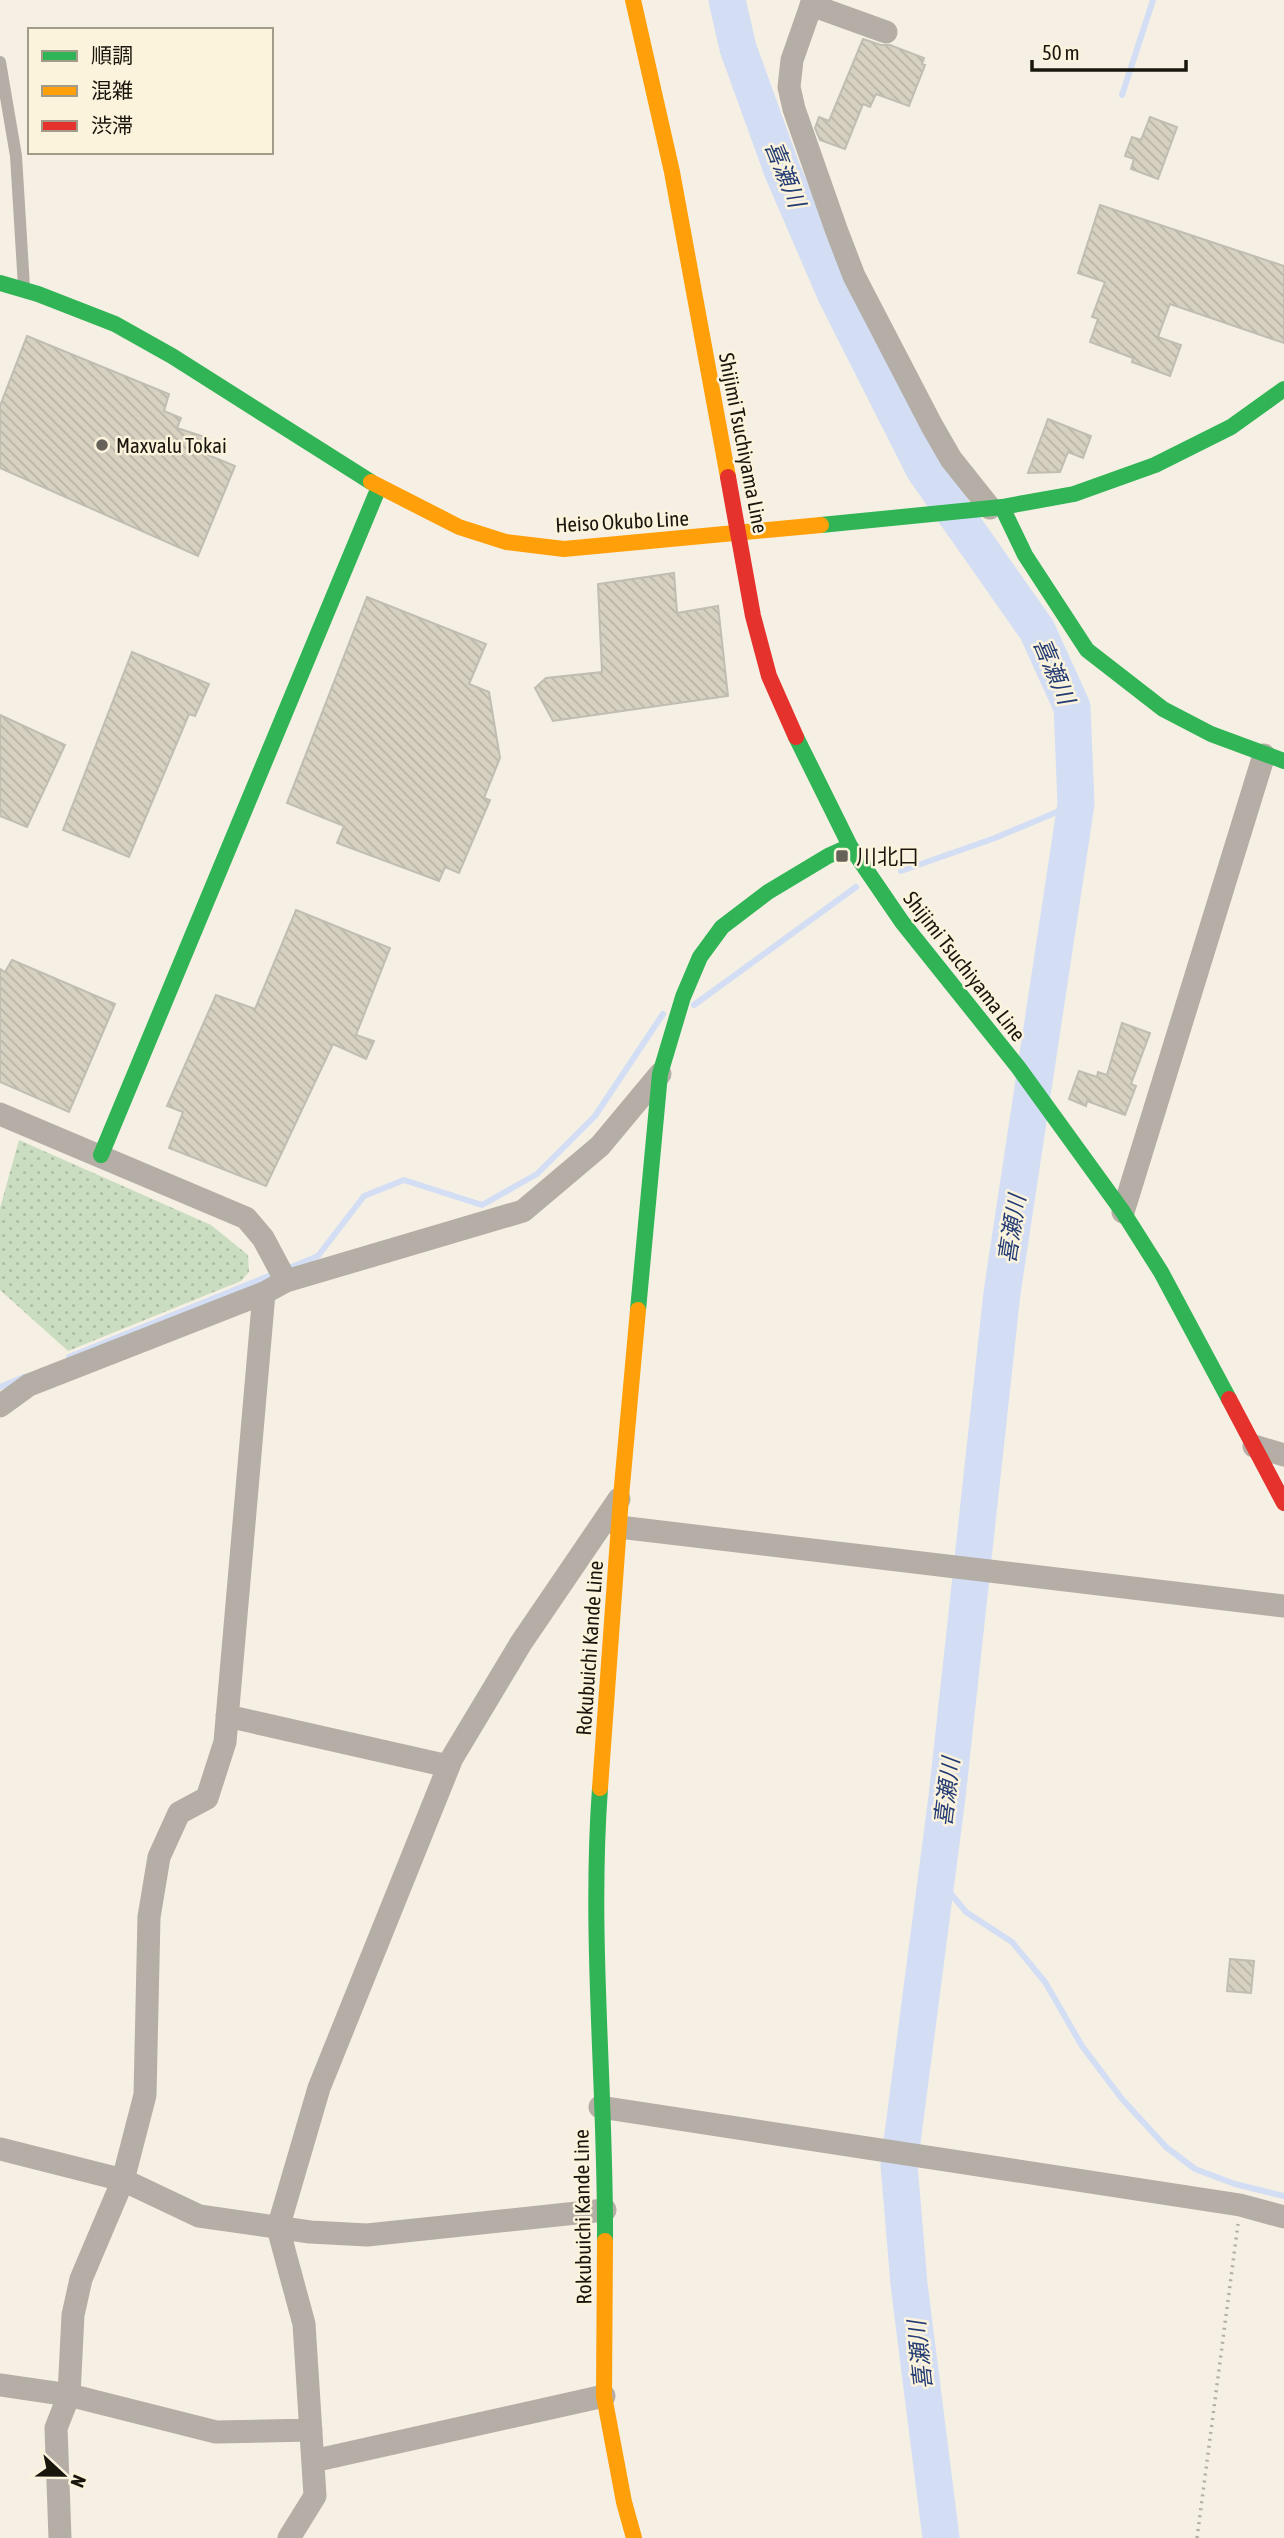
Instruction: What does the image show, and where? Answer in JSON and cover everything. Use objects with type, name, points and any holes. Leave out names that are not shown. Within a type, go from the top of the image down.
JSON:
[{"type":"main road","name":"Shijimi Tsuchiyama Line","points":[[634,0],[672,172],[740,533],[753,616],[769,676],[807,765],[850,846],[902,922],[1018,1067],[1123,1212],[1161,1272],[1284,1503]]},
{"type":"main road","name":"Heiso Okubo Line","points":[[0,283],[115,324],[172,356],[379,486],[459,527],[506,542],[564,549],[993,508],[1074,494],[1155,465],[1231,428],[1284,389]]},
{"type":"main road","points":[[101,1155],[379,486]]},
{"type":"main road","points":[[993,508],[1087,650],[1163,709],[1211,734],[1274,758]]},
{"type":"main road","name":"Rokubuichi Kande Line","points":[[634,2538],[624,2502],[604,2396],[605,2210],[595,1946],[596,1841],[621,1497],[660,1074],[683,997],[700,957],[722,927],[768,892],[850,846]]},
{"type":"street","points":[[886,32],[812,2],[792,60],[789,87],[835,229],[854,276],[951,459],[993,508]]},
{"type":"street","points":[[1123,1212],[1274,758]]},
{"type":"street","points":[[0,1406],[29,1385],[264,1293],[286,1281],[523,1211],[600,1146],[660,1074]]},
{"type":"street","points":[[0,1114],[246,1218],[263,1238],[286,1281]]},
{"type":"street","points":[[60,2538],[56,2428],[69,2396],[73,2315],[81,2279],[123,2180],[145,2095],[149,1917],[159,1857],[179,1813],[207,1798],[225,1742],[264,1293]]},
{"type":"street","points":[[1254,1446],[1284,1455]]},
{"type":"street","points":[[289,2538],[315,2496],[304,2325],[278,2228],[319,2088],[448,1766],[521,1643],[621,1497]]},
{"type":"street","points":[[619,1527],[1284,1606]]},
{"type":"street","points":[[227,1716],[448,1766]]},
{"type":"street","points":[[600,2107],[1240,2205],[1284,2217]]},
{"type":"street","points":[[0,2149],[123,2180],[199,2217],[278,2228],[367,2235],[605,2210]]},
{"type":"street","points":[[0,2385],[69,2396],[216,2432],[311,2430]]},
{"type":"street","points":[[313,2461],[604,2396]]},
{"type":"lane","points":[[0,62],[16,156],[24,290]]},
{"type":"path","points":[[1197,2538],[1240,2205]]},
{"type":"green space","points":[[19,1140],[211,1225],[248,1255],[249,1272],[241,1281],[68,1351],[0,1290],[0,1208]]},
{"type":"building","points":[[863,39],[890,45],[924,58],[922,64],[925,65],[909,106],[876,94],[870,107],[863,104],[845,149],[820,140],[815,128],[819,117],[829,121]]},
{"type":"building","points":[[1150,117],[1177,127],[1158,179],[1131,169],[1134,159],[1125,156],[1132,137],[1141,140]]},
{"type":"building","points":[[1100,205],[1284,266],[1284,343],[1170,304],[1158,337],[1181,345],[1170,376],[1090,342],[1098,319],[1092,317],[1105,282],[1078,273]]},
{"type":"building","name":"Maxvalu Tokai","points":[[27,336],[169,394],[164,411],[181,418],[177,428],[208,438],[201,452],[235,466],[198,556],[0,468],[0,406]]},
{"type":"building","points":[[1048,419],[1091,436],[1083,458],[1068,452],[1060,472],[1028,473]]},
{"type":"building","points":[[674,573],[677,613],[718,606],[728,696],[553,721],[535,688],[546,678],[602,672],[598,584]]},
{"type":"building","points":[[367,597],[486,644],[469,684],[489,692],[500,758],[484,798],[490,800],[459,873],[445,867],[439,881],[337,843],[344,826],[287,803]]},
{"type":"building","points":[[132,652],[209,684],[195,716],[189,714],[129,857],[63,830]]},
{"type":"building","points":[[0,715],[65,745],[27,827],[0,816]]},
{"type":"building","points":[[296,910],[390,948],[356,1035],[374,1041],[366,1059],[333,1044],[266,1186],[169,1148],[183,1112],[167,1106],[216,995],[255,1009]]},
{"type":"building","points":[[12,960],[115,1004],[69,1112],[0,1082],[0,969],[5,972]]},
{"type":"building","points":[[1122,1023],[1150,1033],[1131,1084],[1136,1086],[1125,1115],[1087,1101],[1086,1106],[1069,1099],[1079,1071],[1097,1077],[1098,1072],[1107,1075]]},
{"type":"building","points":[[1230,1959],[1254,1961],[1251,1993],[1227,1991]]},
{"type":"waterway","name":"喜瀬川","points":[[727,0],[738,48],[782,170],[836,295],[924,469],[1037,630],[1072,707],[1076,804],[1002,1293],[947,1797],[899,2165],[909,2284],[941,2538]]},
{"type":"waterway","points":[[1122,95],[1153,0]]},
{"type":"waterway","points":[[901,871],[995,838],[1076,804]]},
{"type":"waterway","points":[[694,1005],[856,887]]},
{"type":"waterway","points":[[287,1269],[318,1256],[364,1196],[404,1180],[482,1205],[537,1174],[595,1116],[663,1014]]},
{"type":"waterway","points":[[69,1357],[276,1273]]},
{"type":"waterway","points":[[0,1387],[24,1377]]},
{"type":"waterway","points":[[937,1877],[966,1912],[1012,1942],[1045,1982],[1082,2046],[1122,2099],[1166,2147],[1195,2169],[1235,2184],[1284,2196]]},
{"type":"traffic: fast","points":[[0,283],[38,294],[115,324],[172,356],[371,482]]},
{"type":"traffic: fast","points":[[821,525],[1002,507],[1074,494],[1155,465],[1231,427],[1284,389]]},
{"type":"traffic: fast","points":[[101,1155],[379,487]]},
{"type":"traffic: fast","points":[[1002,507],[1025,555],[1087,650],[1163,709],[1211,734],[1284,761]]},
{"type":"traffic: fast","points":[[796,737],[850,846],[902,922],[1018,1067],[1123,1212],[1161,1272],[1229,1399]]},
{"type":"traffic: fast","points":[[638,1310],[660,1074],[683,997],[700,957],[722,927],[768,892],[850,846]]},
{"type":"traffic: fast","points":[[600,1788],[596,1901],[605,2241]]},
{"type":"traffic: slow","points":[[633,0],[672,172],[728,477]]},
{"type":"traffic: slow","points":[[371,482],[459,527],[506,542],[564,549],[821,525]]},
{"type":"traffic: slow","points":[[600,1788],[621,1497],[638,1310]]},
{"type":"traffic: slow","points":[[605,2241],[604,2396],[624,2502],[634,2538]]},
{"type":"traffic: jam","points":[[728,477],[753,616],[769,676],[796,737]]},
{"type":"traffic: jam","points":[[1229,1399],[1284,1503]]},
{"type":"place","name":"Maxvalu Tokai","points":[[102,445]]},
{"type":"place","name":"川北口","points":[[842,856]]}]
